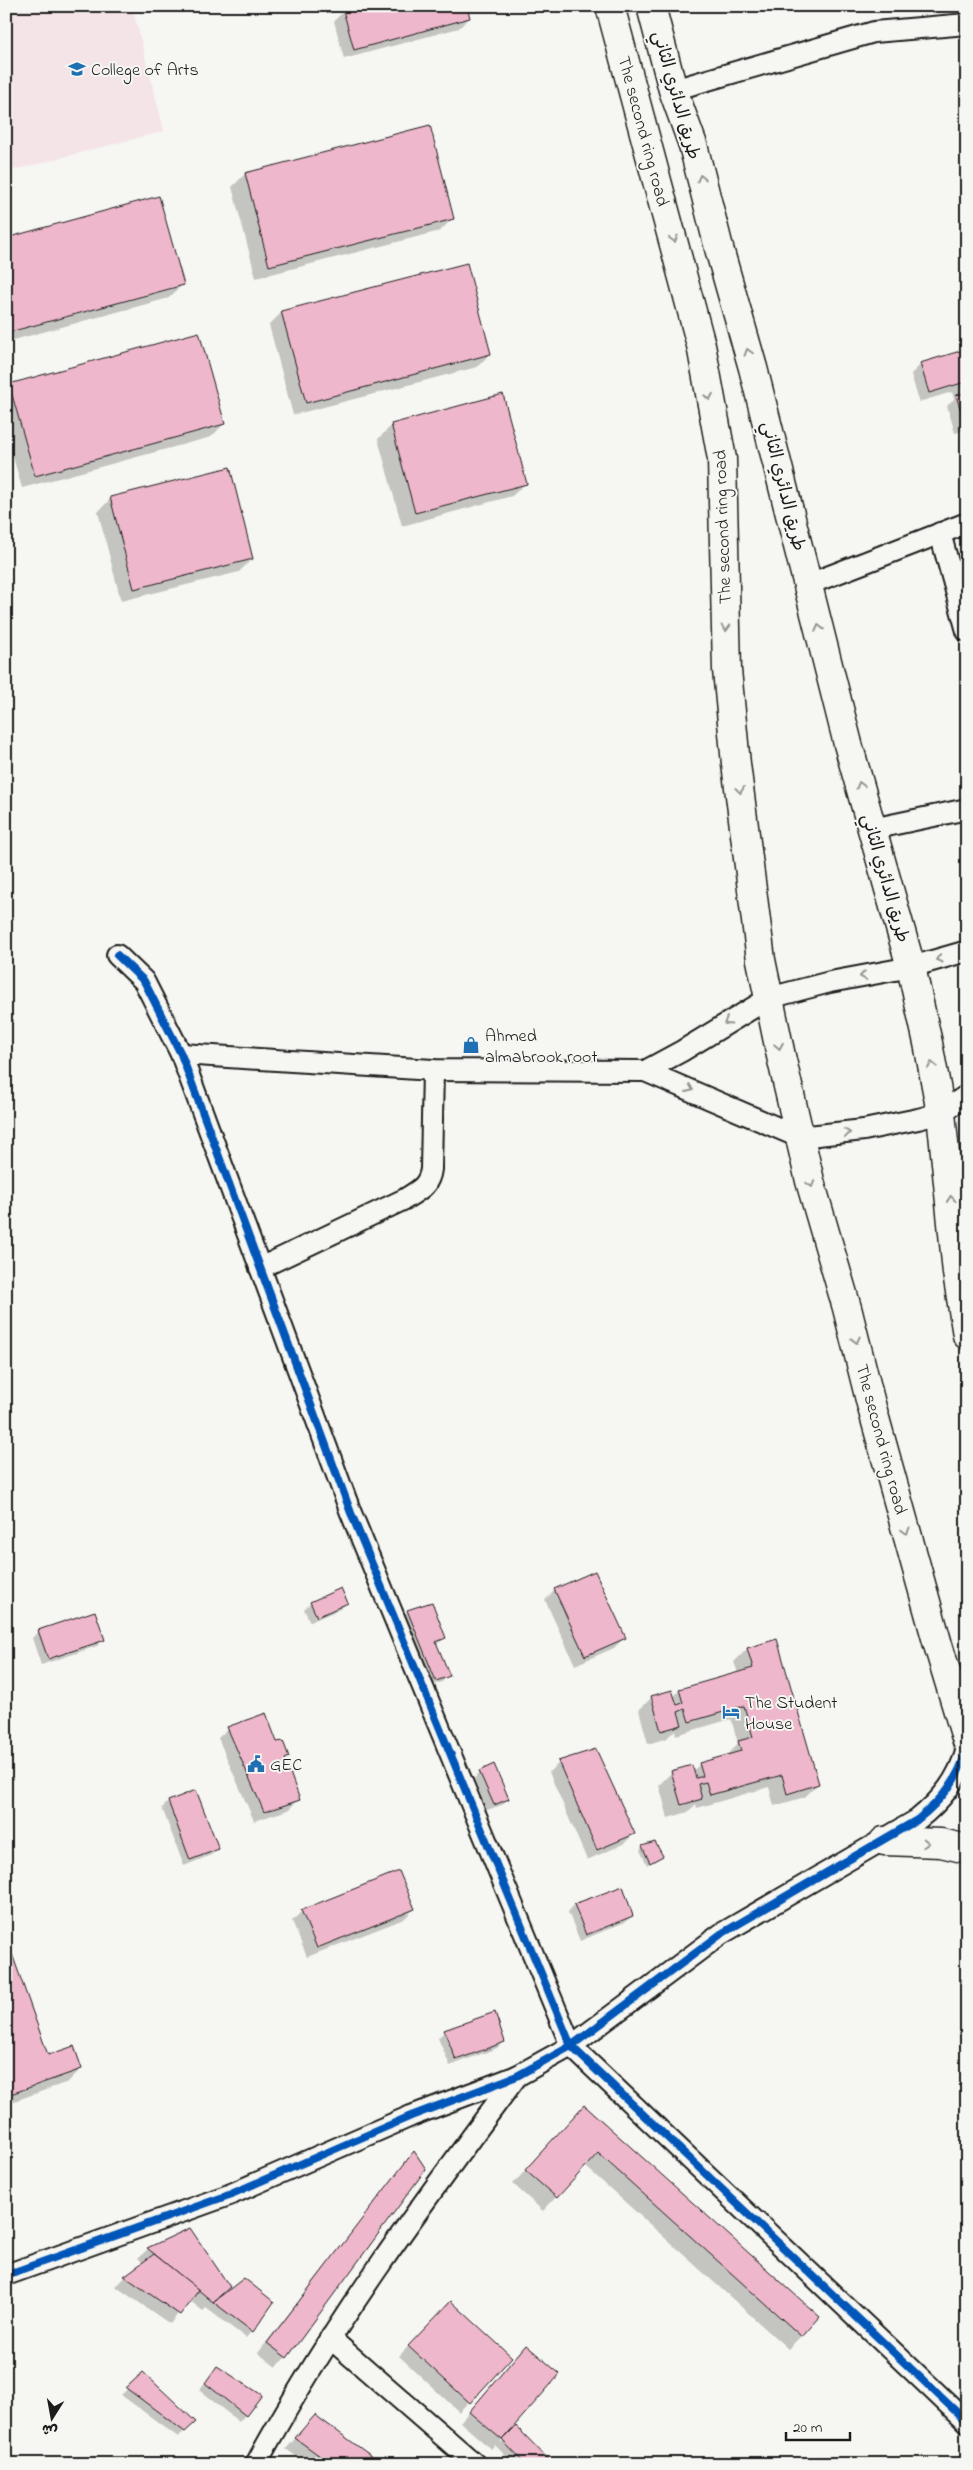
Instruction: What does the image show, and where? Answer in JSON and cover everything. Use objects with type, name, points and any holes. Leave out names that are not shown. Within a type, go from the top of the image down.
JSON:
[{"type":"main road","name":"The second ring road","points":[[610,6],[701,345],[722,459],[727,670],[736,764],[761,960],[798,1137],[848,1308],[872,1404],[938,1645],[967,1741]]},
{"type":"main road","name":"طريق الدائري الثاني","points":[[651,6],[673,90],[693,145],[782,474],[848,744],[910,967],[928,1043],[941,1113]]},
{"type":"main road","points":[[941,1113],[957,1273],[967,1335]]},
{"type":"main road","points":[[884,1840],[941,1843],[967,1849]]},
{"type":"street","points":[[673,90],[874,32],[967,24]]},
{"type":"street","points":[[809,584],[967,523]]},
{"type":"street","points":[[940,533],[967,631]]},
{"type":"street","points":[[872,829],[967,809]]},
{"type":"street","points":[[645,1070],[682,1051],[769,998],[830,982],[910,967],[967,951]]},
{"type":"street","points":[[117,955],[144,981],[181,1054],[351,1513],[571,2046],[967,2422]]},
{"type":"street","points":[[181,1054],[433,1070],[645,1070],[798,1137],[864,1130],[941,1113],[967,1095]]},
{"type":"street","points":[[260,1268],[405,1199],[430,1180],[433,1070]]},
{"type":"street","points":[[6,2275],[229,2195],[411,2116],[517,2076],[571,2046],[720,1934],[884,1840],[934,1806],[948,1790],[961,1770],[967,1749]]},
{"type":"street","points":[[256,2464],[330,2338],[406,2225],[517,2076]]},
{"type":"street","points":[[330,2338],[475,2464]]},
{"type":"shaded area","name":"College of Arts","points":[[6,6],[132,6],[164,131],[6,172]]},
{"type":"building","points":[[358,6],[467,6],[470,18],[354,50],[343,10]]},
{"type":"building","points":[[430,125],[454,219],[269,266],[245,173]]},
{"type":"building","points":[[159,196],[184,285],[6,333],[6,238]]},
{"type":"building","points":[[467,263],[491,354],[306,403],[281,311]]},
{"type":"building","points":[[199,332],[225,424],[35,476],[9,384]]},
{"type":"building","points":[[967,349],[967,424],[965,424],[956,395],[965,393],[962,383],[929,393],[920,363]]},
{"type":"building","points":[[503,394],[527,484],[415,513],[391,424]]},
{"type":"building","points":[[230,467],[253,559],[134,589],[110,497]]},
{"type":"building","points":[[595,1571],[626,1638],[585,1656],[554,1589]]},
{"type":"building","points":[[341,1588],[348,1603],[317,1617],[310,1602]]},
{"type":"building","points":[[432,1602],[446,1638],[436,1642],[450,1676],[436,1681],[407,1610]]},
{"type":"building","points":[[95,1611],[105,1640],[48,1659],[38,1630]]},
{"type":"building","points":[[777,1639],[819,1784],[787,1794],[782,1775],[710,1795],[706,1782],[698,1784],[702,1799],[681,1805],[671,1771],[692,1765],[696,1778],[703,1776],[699,1763],[741,1751],[738,1741],[753,1737],[744,1706],[689,1722],[685,1709],[678,1712],[682,1725],[661,1731],[651,1696],[672,1690],[677,1705],[683,1703],[679,1689],[753,1668],[747,1648]]},
{"type":"building","points":[[266,1713],[277,1742],[283,1741],[289,1757],[285,1759],[300,1800],[264,1812],[227,1727]]},
{"type":"building","points":[[596,1749],[635,1834],[597,1850],[558,1761]]},
{"type":"building","points":[[494,1764],[509,1799],[494,1805],[479,1771]]},
{"type":"building","points":[[196,1790],[219,1849],[190,1860],[168,1801]]},
{"type":"building","points":[[655,1842],[663,1856],[650,1863],[642,1846]]},
{"type":"building","points":[[399,1871],[415,1909],[317,1948],[301,1910]]},
{"type":"building","points":[[623,1886],[633,1916],[586,1935],[574,1904]]},
{"type":"building","points":[[6,1937],[48,2055],[74,2046],[82,2069],[8,2095]]},
{"type":"building","points":[[495,2012],[505,2042],[456,2060],[444,2030]]},
{"type":"building","points":[[584,2105],[820,2317],[802,2337],[598,2153],[557,2198],[525,2170]]},
{"type":"building","points":[[414,2151],[426,2169],[287,2358],[267,2343]]},
{"type":"building","points":[[190,2228],[230,2287],[213,2302],[147,2248]]},
{"type":"building","points":[[154,2254],[199,2290],[180,2315],[124,2276]]},
{"type":"building","points":[[244,2278],[274,2302],[253,2332],[213,2302]]},
{"type":"building","points":[[451,2301],[512,2357],[470,2403],[408,2346]]},
{"type":"building","points":[[526,2345],[560,2374],[502,2440],[469,2412]]},
{"type":"building","points":[[217,2366],[262,2395],[246,2416],[205,2383]]},
{"type":"building","points":[[143,2372],[196,2422],[185,2432],[126,2388]]},
{"type":"building","points":[[315,2415],[374,2458],[368,2464],[331,2464],[295,2438]]},
{"type":"building","points":[[516,2426],[553,2464],[525,2464],[502,2440]]},
{"type":"cycle path","points":[[117,955],[144,981],[181,1054],[351,1513],[571,2046],[967,2422]]},
{"type":"cycle path","points":[[6,2275],[229,2195],[411,2116],[517,2076],[571,2046],[721,1934],[917,1820],[948,1789],[959,1770],[967,1749]]},
{"type":"place","name":"College of Arts","points":[[77,69]]},
{"type":"place","name":"Ahmed almabrook root","points":[[471,1045]]},
{"type":"place","name":"The Student House","points":[[731,1712]]},
{"type":"place","name":"GEC","points":[[256,1764]]}]
